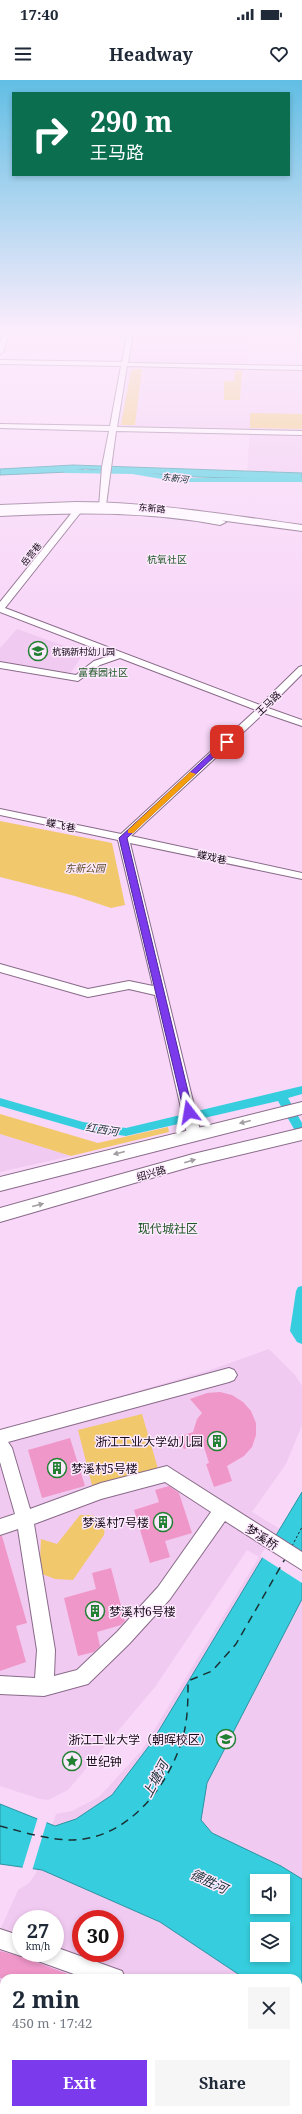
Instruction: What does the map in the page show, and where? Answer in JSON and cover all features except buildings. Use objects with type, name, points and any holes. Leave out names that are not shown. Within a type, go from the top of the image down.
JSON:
[{"type":"highway","points":[[0,513],[71,509],[129,510],[179,514],[220,522]]},
{"type":"main road","name":"东新路","points":[[0,508],[102,506],[152,508],[302,528]]},
{"type":"main road","name":"东新路","points":[[0,516],[77,512],[155,516],[220,522],[302,533]]},
{"type":"main road","points":[[0,1184],[191,1123],[294,1110]]},
{"type":"main road","name":"绍兴路","points":[[0,1215],[193,1160],[299,1135]]},
{"type":"street","points":[[102,506],[104,475],[113,423]]},
{"type":"street","points":[[0,426],[302,433]]},
{"type":"street","name":"岳营巷","points":[[0,608],[77,512]]},
{"type":"street","points":[[0,608],[120,655],[302,723]]},
{"type":"street","points":[[0,665],[78,678],[98,663],[120,655]]},
{"type":"street","name":"王马路","points":[[123,838],[262,709],[302,669]]},
{"type":"street","name":"蝶飞巷","points":[[0,812],[123,838]]},
{"type":"street","points":[[123,838],[191,1123]]},
{"type":"street","name":"蝶戏巷","points":[[123,838],[302,876]]},
{"type":"street","points":[[0,968],[88,993],[129,985],[160,992]]},
{"type":"street","points":[[44,1687],[46,1650],[25,1518],[2,1443],[229,1375]]},
{"type":"street","name":"梦溪桥","points":[[0,1527],[101,1491],[167,1474],[302,1562]]},
{"type":"street","points":[[0,1685],[44,1687],[82,1678],[123,1638],[164,1593],[222,1511]]},
{"type":"street","points":[[0,1939],[12,1943]]},
{"type":"street","points":[[64,1961],[103,1974]]},
{"type":"shaded area","points":[[119,423],[302,423],[302,473],[247,471],[250,430],[118,427]]},
{"type":"shaded area","name":"杭锅新村幼儿园","points":[[17,629],[84,653],[69,675],[0,662],[0,648]]},
{"type":"shaded area","points":[[0,1134],[71,1156],[0,1172]]},
{"type":"shaded area","name":"浙江工业大学（朝晖校区）","points":[[269,1349],[295,1375],[302,1386],[302,1425],[286,1464],[252,1512],[302,1542],[302,1974],[0,1974],[0,1930],[18,1890],[29,1883],[36,1873],[56,1814],[72,1811],[99,1797],[142,1750],[259,1557],[247,1550],[155,1687],[68,1790],[48,1800],[40,1799],[0,1786],[0,1431],[210,1370]]},
{"type":"green space","points":[[121,423],[135,423],[135,425],[121,425]]},
{"type":"green space","points":[[250,423],[302,423],[302,429],[250,428]]},
{"type":"green space","name":"东新公园","points":[[0,821],[112,843],[125,905],[111,908],[75,896],[0,877]]},
{"type":"green space","points":[[0,1114],[98,1143],[168,1127],[169,1132],[71,1156],[0,1134]]},
{"type":"green space","points":[[142,1414],[159,1472],[93,1489],[78,1430]]},
{"type":"green space","points":[[80,1515],[92,1515],[105,1526],[104,1535],[73,1580],[55,1579],[42,1574],[40,1562],[41,1539],[57,1544]]},
{"type":"water","points":[[73,465],[302,473],[302,480],[197,477],[85,469],[69,472],[0,475],[0,469]]},
{"type":"water","points":[[302,1492],[302,1599],[207,1783],[201,1820],[212,1833],[281,1866],[302,1879],[302,1974],[238,1974],[160,1922],[42,1870],[0,1864],[0,1804],[55,1826],[76,1819],[112,1795],[152,1742]]},
{"type":"pier","points":[[272,1537],[302,1556],[302,1583],[260,1556]]},
{"type":"pier","points":[[38,1817],[47,1821],[32,1871],[22,1869]]},
{"type":"waterway","name":"东新河","points":[[65,471],[132,472],[180,480],[302,480]]},
{"type":"waterway","points":[[281,1096],[302,1090]]},
{"type":"waterway","name":"红西河","points":[[0,1102],[83,1126],[126,1132],[281,1096]]},
{"type":"waterway","name":"红西河","points":[[281,1096],[302,1133]]},
{"type":"waterway","name":"红西河","points":[[302,1291],[296,1331],[302,1338]]},
{"type":"ferry route","points":[[292,1546],[302,1527]]},
{"type":"ferry route","points":[[0,1826],[54,1839],[72,1840],[93,1837],[112,1830],[129,1819],[144,1805],[158,1789],[178,1752],[184,1733],[186,1720],[188,1681],[212,1671],[236,1644],[285,1559]]},
{"type":"slow traffic","points":[[130,831],[192,774]]},
{"type":"place","name":"杭锅新村幼儿园","points":[[38,651]]},
{"type":"place","name":"浙江工业大学幼儿园","points":[[217,1441]]},
{"type":"place","name":"梦溪村5号楼","points":[[57,1468]]},
{"type":"place","name":"梦溪村7号楼","points":[[163,1522]]},
{"type":"place","name":"梦溪村6号楼","points":[[95,1611]]},
{"type":"place","name":"浙江工业大学（朝晖校区）","points":[[226,1739]]},
{"type":"place","name":"世纪钟","points":[[72,1761]]},
{"type":"district","name":"杭氧社区","points":[[167,559]]},
{"type":"district","name":"富春园社区","points":[[103,672]]},
{"type":"district","name":"现代城社区","points":[[168,1228]]},
{"type":"route","points":[[189,1112],[123,838],[227,742]]},
{"type":"water label","name":"上塘河","points":[[155,1779]]},
{"type":"water label","name":"德胜河","points":[[209,1881]]}]
